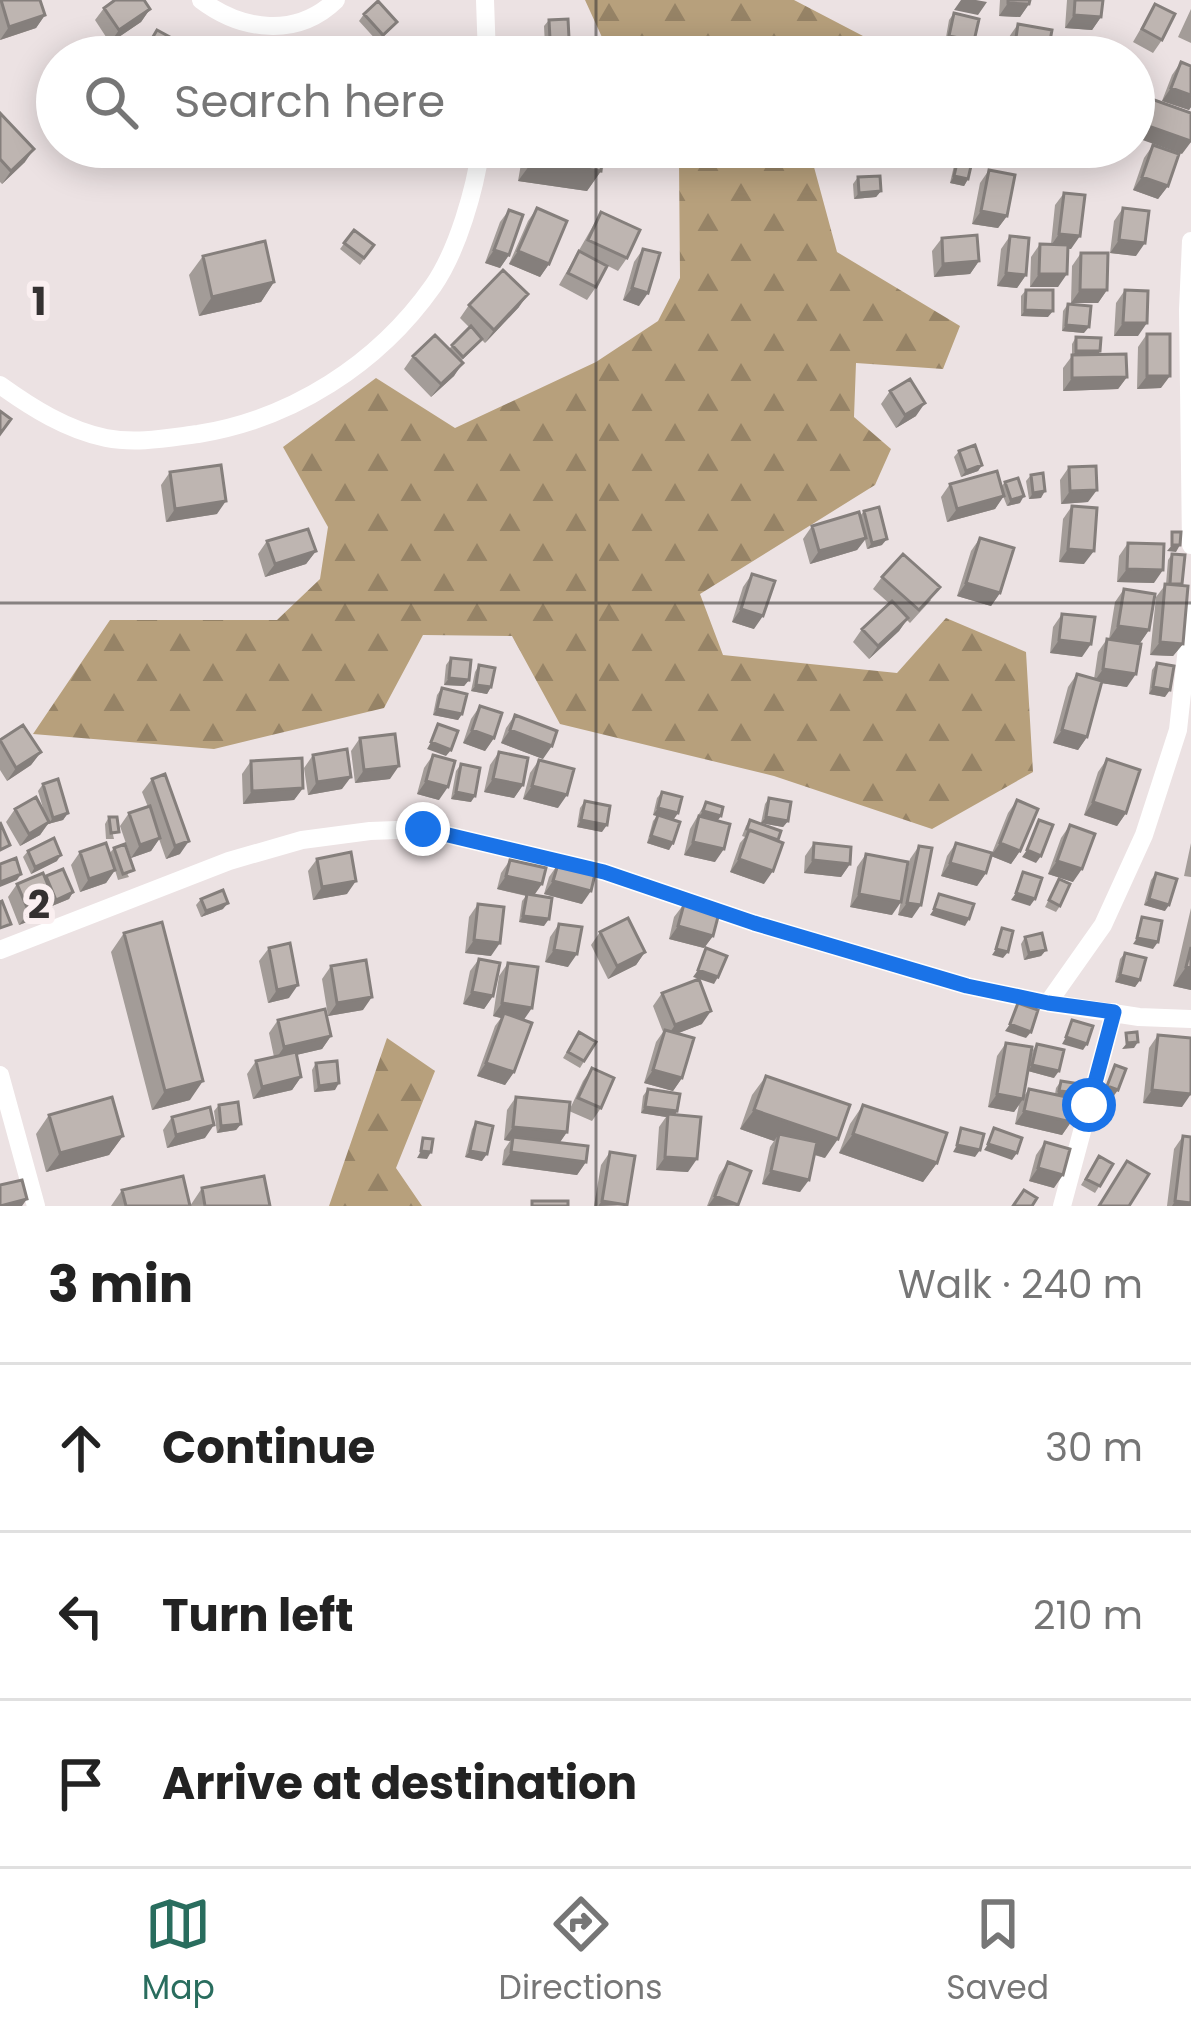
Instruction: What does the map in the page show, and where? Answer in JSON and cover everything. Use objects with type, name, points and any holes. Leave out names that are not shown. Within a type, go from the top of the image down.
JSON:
[{"type":"street","points":[[201,0],[252,26],[292,26],[336,0]]},
{"type":"street","points":[[484,0],[487,36]]},
{"type":"street","points":[[0,385],[68,427],[131,441],[222,430],[278,412],[332,384],[391,337],[435,284],[456,242],[477,168]]},
{"type":"street","points":[[1191,241],[1191,545]]},
{"type":"street","points":[[1048,1003],[1103,925],[1184,730],[1191,611]]},
{"type":"street","points":[[0,950],[229,861],[302,840],[423,829],[604,872],[754,923],[967,986],[1139,1017],[1191,1019]]},
{"type":"street","points":[[1062,1206],[1114,1012]]},
{"type":"street","points":[[0,1075],[36,1206]]},
{"type":"green space","points":[[585,0],[794,0],[863,36],[601,36]]},
{"type":"green space","points":[[679,168],[814,168],[837,252],[960,326],[943,369],[856,363],[854,417],[891,449],[875,485],[700,594],[723,655],[897,673],[946,618],[1026,652],[1033,772],[932,829],[774,776],[560,724],[512,636],[423,635],[384,708],[214,749],[33,734],[110,620],[277,620],[320,579],[328,527],[283,447],[376,378],[455,428],[596,362],[658,321],[680,278]]},
{"type":"green space","points":[[387,1038],[435,1071],[396,1168],[422,1206],[329,1206]]},
{"type":"building","points":[[1,0],[40,0],[45,15],[9,27]]},
{"type":"building","points":[[115,0],[144,0],[150,9],[119,30],[104,8]]},
{"type":"building","points":[[1075,0],[1103,0],[1101,17],[1074,15]]},
{"type":"building","points":[[378,1],[397,22],[383,35],[364,14]]},
{"type":"building","points":[[1155,4],[1175,14],[1162,40],[1142,29]]},
{"type":"building","points":[[954,13],[979,19],[975,36],[949,36]]},
{"type":"building","points":[[568,19],[569,36],[550,36],[549,20]]},
{"type":"building","points":[[1018,24],[1052,30],[1051,36],[1016,36]]},
{"type":"building","points":[[1181,62],[1191,66],[1191,95],[1171,88]]},
{"type":"building","points":[[1155,100],[1191,113],[1191,141],[1155,128]]},
{"type":"building","points":[[0,113],[34,149],[11,171],[0,159]]},
{"type":"building","points":[[1155,146],[1179,154],[1168,186],[1142,177],[1145,168],[1155,168]]},
{"type":"building","points":[[956,168],[971,168],[968,179],[954,176]]},
{"type":"building","points":[[989,170],[1015,175],[1007,216],[981,211]]},
{"type":"building","points":[[880,176],[881,191],[859,193],[858,177]]},
{"type":"building","points":[[1064,193],[1085,195],[1080,236],[1059,234]]},
{"type":"building","points":[[537,208],[567,221],[549,264],[518,251]]},
{"type":"building","points":[[1123,208],[1149,211],[1145,243],[1119,240]]},
{"type":"building","points":[[509,210],[523,215],[509,255],[494,250]]},
{"type":"building","points":[[601,212],[640,230],[627,258],[588,240]]},
{"type":"building","points":[[354,230],[374,245],[364,258],[344,243]]},
{"type":"building","points":[[977,235],[979,261],[943,264],[942,238]]},
{"type":"building","points":[[1010,236],[1029,238],[1026,275],[1006,273]]},
{"type":"building","points":[[265,241],[274,282],[212,297],[203,256]]},
{"type":"building","points":[[1040,244],[1068,245],[1067,274],[1039,274]]},
{"type":"building","points":[[643,249],[660,253],[648,293],[632,288]]},
{"type":"building","points":[[579,251],[607,266],[596,287],[568,273]]},
{"type":"building","points":[[1081,253],[1108,253],[1107,290],[1080,290]]},
{"type":"building","points":[[503,270],[528,294],[494,330],[469,305]]},
{"type":"building","points":[[1026,290],[1053,290],[1053,311],[1025,310]]},
{"type":"building","points":[[1125,290],[1148,291],[1147,323],[1123,323]]},
{"type":"building","points":[[1068,304],[1091,306],[1089,327],[1066,325]]},
{"type":"building","points":[[471,326],[482,339],[463,357],[452,345]]},
{"type":"building","points":[[1147,334],[1170,334],[1170,376],[1147,376]]},
{"type":"building","points":[[435,335],[463,363],[441,384],[413,356]]},
{"type":"building","points":[[1076,337],[1101,338],[1100,351],[1076,351]]},
{"type":"building","points":[[1126,354],[1127,377],[1072,378],[1072,355]]},
{"type":"building","points":[[910,379],[925,403],[905,415],[890,391]]},
{"type":"building","points":[[0,411],[11,419],[0,434]]},
{"type":"building","points":[[975,445],[982,465],[966,471],[959,451]]},
{"type":"building","points":[[221,465],[226,501],[175,509],[170,472]]},
{"type":"building","points":[[1096,466],[1097,490],[1070,491],[1069,467]]},
{"type":"building","points":[[997,471],[1004,496],[957,509],[950,484]]},
{"type":"building","points":[[1043,473],[1045,491],[1033,493],[1031,475]]},
{"type":"building","points":[[1018,478],[1024,496],[1011,500],[1005,482]]},
{"type":"building","points":[[1072,506],[1097,508],[1094,551],[1068,549]]},
{"type":"building","points":[[879,507],[887,539],[872,543],[864,511]]},
{"type":"building","points":[[859,512],[866,538],[819,551],[812,526]]},
{"type":"building","points":[[308,529],[316,551],[275,564],[267,541]]},
{"type":"building","points":[[1172,532],[1181,532],[1180,545],[1172,545]]},
{"type":"building","points":[[980,538],[1014,548],[1000,593],[966,583]]},
{"type":"building","points":[[1128,543],[1164,544],[1163,570],[1127,569]]},
{"type":"building","points":[[903,554],[940,587],[919,610],[882,577]]},
{"type":"building","points":[[1172,554],[1185,555],[1182,584],[1170,584]]},
{"type":"building","points":[[752,574],[775,581],[763,616],[741,609]]},
{"type":"building","points":[[1165,584],[1188,586],[1183,644],[1160,642]]},
{"type":"building","points":[[1124,589],[1155,594],[1149,630],[1118,626]]},
{"type":"building","points":[[892,601],[908,618],[878,646],[862,629]]},
{"type":"building","points":[[1062,614],[1095,617],[1091,644],[1059,640]]},
{"type":"building","points":[[1107,639],[1141,644],[1136,674],[1103,669]]},
{"type":"building","points":[[451,658],[471,660],[469,680],[449,678]]},
{"type":"building","points":[[1157,663],[1174,666],[1170,690],[1153,687]]},
{"type":"building","points":[[479,665],[495,668],[491,687],[476,685]]},
{"type":"building","points":[[1077,674],[1102,681],[1087,737],[1062,730]]},
{"type":"building","points":[[442,688],[467,694],[462,714],[437,709]]},
{"type":"building","points":[[480,706],[502,713],[494,738],[472,730]]},
{"type":"building","points":[[515,715],[557,731],[552,746],[510,730]]},
{"type":"building","points":[[438,724],[458,731],[451,750],[431,742]]},
{"type":"building","points":[[23,725],[41,752],[16,768],[0,740]]},
{"type":"building","points":[[395,734],[399,766],[364,770],[360,738]]},
{"type":"building","points":[[347,749],[351,777],[317,782],[313,755]]},
{"type":"building","points":[[499,752],[528,758],[523,785],[493,779]]},
{"type":"building","points":[[433,755],[455,761],[448,787],[426,781]]},
{"type":"building","points":[[302,758],[303,788],[252,791],[251,761]]},
{"type":"building","points":[[1107,759],[1140,770],[1126,813],[1093,802]]},
{"type":"building","points":[[539,760],[574,769],[567,795],[532,786]]},
{"type":"building","points":[[461,764],[480,768],[475,796],[456,792]]},
{"type":"building","points":[[165,774],[189,841],[175,846],[152,779]]},
{"type":"building","points":[[58,779],[68,813],[53,818],[43,784]]},
{"type":"building","points":[[662,792],[682,797],[678,813],[658,808]]},
{"type":"building","points":[[36,797],[49,822],[29,834],[15,809]]},
{"type":"building","points":[[769,798],[791,802],[788,821],[766,817]]},
{"type":"building","points":[[1017,800],[1038,809],[1020,851],[1000,843]]},
{"type":"building","points":[[585,801],[610,806],[607,825],[581,820]]},
{"type":"building","points":[[706,802],[723,807],[721,816],[703,811]]},
{"type":"building","points":[[150,806],[160,838],[140,845],[129,813]]},
{"type":"building","points":[[658,815],[680,822],[673,843],[651,836]]},
{"type":"building","points":[[699,816],[730,824],[724,849],[693,842]]},
{"type":"building","points":[[109,817],[117,817],[119,832],[111,833]]},
{"type":"building","points":[[750,820],[781,831],[778,840],[747,829]]},
{"type":"building","points":[[1039,820],[1053,825],[1041,856],[1027,850]]},
{"type":"building","points":[[0,822],[10,845],[0,850]]},
{"type":"building","points":[[1070,825],[1095,834],[1082,869],[1057,861]]},
{"type":"building","points":[[749,830],[783,843],[773,871],[739,859]]},
{"type":"building","points":[[54,838],[61,855],[35,867],[28,851]]},
{"type":"building","points":[[106,843],[115,870],[89,879],[80,852]]},
{"type":"building","points":[[814,843],[851,847],[850,864],[813,860]]},
{"type":"building","points":[[956,843],[992,853],[986,873],[950,863]]},
{"type":"building","points":[[125,844],[134,870],[123,874],[114,848]]},
{"type":"building","points":[[919,846],[932,848],[921,905],[907,903]]},
{"type":"building","points":[[351,852],[356,881],[322,887],[317,859]]},
{"type":"building","points":[[866,854],[908,862],[901,902],[859,894]]},
{"type":"building","points":[[16,858],[21,874],[0,882],[0,864]]},
{"type":"building","points":[[510,860],[546,868],[542,884],[506,876]]},
{"type":"building","points":[[558,864],[595,874],[591,891],[553,881]]},
{"type":"building","points":[[63,869],[73,892],[56,900],[46,876]]},
{"type":"building","points":[[1023,872],[1042,878],[1035,899],[1016,893]]},
{"type":"building","points":[[43,873],[55,902],[29,912],[17,884]]},
{"type":"building","points":[[1156,873],[1177,879],[1169,905],[1149,899]]},
{"type":"building","points":[[1059,879],[1070,884],[1060,906],[1049,900]]},
{"type":"building","points":[[223,890],[228,903],[206,911],[201,899]]},
{"type":"building","points":[[527,894],[552,898],[549,919],[523,916]]},
{"type":"building","points":[[939,894],[974,904],[969,919],[934,909]]},
{"type":"building","points":[[0,902],[11,924],[0,928]]},
{"type":"building","points":[[478,904],[504,907],[500,943],[474,940]]},
{"type":"building","points":[[684,904],[719,913],[713,936],[678,926]]},
{"type":"building","points":[[1142,917],[1162,921],[1158,942],[1137,938]]},
{"type":"building","points":[[628,918],[645,952],[617,966],[600,932]]},
{"type":"building","points":[[162,922],[203,1081],[165,1091],[124,933]]},
{"type":"building","points":[[559,924],[582,927],[577,954],[554,950]]},
{"type":"building","points":[[1002,928],[1013,931],[1008,952],[996,949]]},
{"type":"building","points":[[1042,933],[1046,950],[1029,953],[1025,937]]},
{"type":"building","points":[[290,943],[298,985],[277,990],[269,948]]},
{"type":"building","points":[[706,948],[727,956],[718,977],[698,970]]},
{"type":"building","points":[[1125,953],[1146,958],[1140,980],[1120,975]]},
{"type":"building","points":[[479,959],[500,963],[493,996],[472,992]]},
{"type":"building","points":[[366,960],[372,997],[337,1003],[331,966]]},
{"type":"building","points":[[508,963],[538,967],[532,1008],[502,1003]]},
{"type":"building","points":[[699,979],[711,1011],[675,1025],[662,993]]},
{"type":"building","points":[[1018,1003],[1038,1010],[1031,1032],[1010,1024]]},
{"type":"building","points":[[325,1009],[331,1036],[284,1047],[278,1020]]},
{"type":"building","points":[[504,1013],[532,1023],[514,1072],[486,1063]]},
{"type":"building","points":[[1072,1020],[1093,1026],[1087,1044],[1066,1037]]},
{"type":"building","points":[[665,1030],[694,1038],[682,1078],[653,1070]]},
{"type":"building","points":[[579,1032],[596,1042],[584,1061],[568,1052]]},
{"type":"building","points":[[1137,1032],[1138,1042],[1127,1043],[1126,1033]]},
{"type":"building","points":[[1158,1035],[1191,1038],[1191,1094],[1152,1090]]},
{"type":"building","points":[[1006,1043],[1032,1047],[1023,1099],[997,1094]]},
{"type":"building","points":[[1037,1044],[1064,1050],[1059,1071],[1032,1065]]},
{"type":"building","points":[[296,1052],[301,1077],[262,1087],[256,1061]]},
{"type":"building","points":[[337,1061],[339,1083],[319,1086],[316,1063]]},
{"type":"building","points":[[1115,1065],[1126,1069],[1118,1090],[1107,1086]]},
{"type":"building","points":[[592,1068],[614,1078],[601,1108],[578,1098]]},
{"type":"building","points":[[766,1076],[850,1105],[838,1139],[754,1110]]},
{"type":"building","points":[[1061,1081],[1080,1084],[1079,1093],[1059,1091]]},
{"type":"building","points":[[648,1089],[680,1094],[677,1111],[645,1107]]},
{"type":"building","points":[[1029,1089],[1076,1099],[1071,1122],[1024,1111]]},
{"type":"building","points":[[112,1097],[123,1136],[60,1153],[49,1115]]},
{"type":"building","points":[[516,1097],[570,1102],[567,1132],[513,1127]]},
{"type":"building","points":[[238,1102],[241,1124],[221,1126],[219,1105]]},
{"type":"building","points":[[863,1105],[947,1133],[937,1163],[853,1134]]},
{"type":"building","points":[[210,1107],[214,1125],[176,1135],[172,1117]]},
{"type":"building","points":[[668,1114],[701,1117],[697,1159],[665,1157]]},
{"type":"building","points":[[476,1122],[493,1126],[487,1154],[470,1151]]},
{"type":"building","points":[[961,1128],[984,1134],[980,1150],[957,1145]]},
{"type":"building","points":[[994,1128],[1022,1138],[1017,1153],[988,1144]]},
{"type":"building","points":[[779,1134],[817,1142],[809,1180],[771,1171]]},
{"type":"building","points":[[1183,1136],[1191,1137],[1191,1203],[1175,1201]]},
{"type":"building","points":[[513,1137],[588,1146],[586,1162],[511,1152]]},
{"type":"building","points":[[423,1138],[433,1139],[431,1152],[421,1151]]},
{"type":"building","points":[[1045,1142],[1070,1149],[1063,1175],[1038,1168]]},
{"type":"building","points":[[610,1152],[635,1156],[627,1205],[602,1201]]},
{"type":"building","points":[[1099,1156],[1113,1164],[1100,1186],[1086,1179]]},
{"type":"building","points":[[1127,1161],[1149,1174],[1129,1206],[1099,1206]]},
{"type":"building","points":[[728,1162],[751,1171],[738,1205],[715,1196]]},
{"type":"building","points":[[183,1176],[190,1206],[126,1206],[122,1190]]},
{"type":"building","points":[[264,1176],[270,1206],[205,1206],[202,1188]]},
{"type":"building","points":[[22,1180],[27,1199],[0,1206],[0,1185]]},
{"type":"building","points":[[1024,1190],[1037,1198],[1032,1206],[1013,1206]]},
{"type":"building","points":[[532,1201],[568,1201],[568,1206],[532,1206]]},
{"type":"route","points":[[423,829],[604,872],[754,923],[967,986],[1114,1012],[1089,1105]]}]
